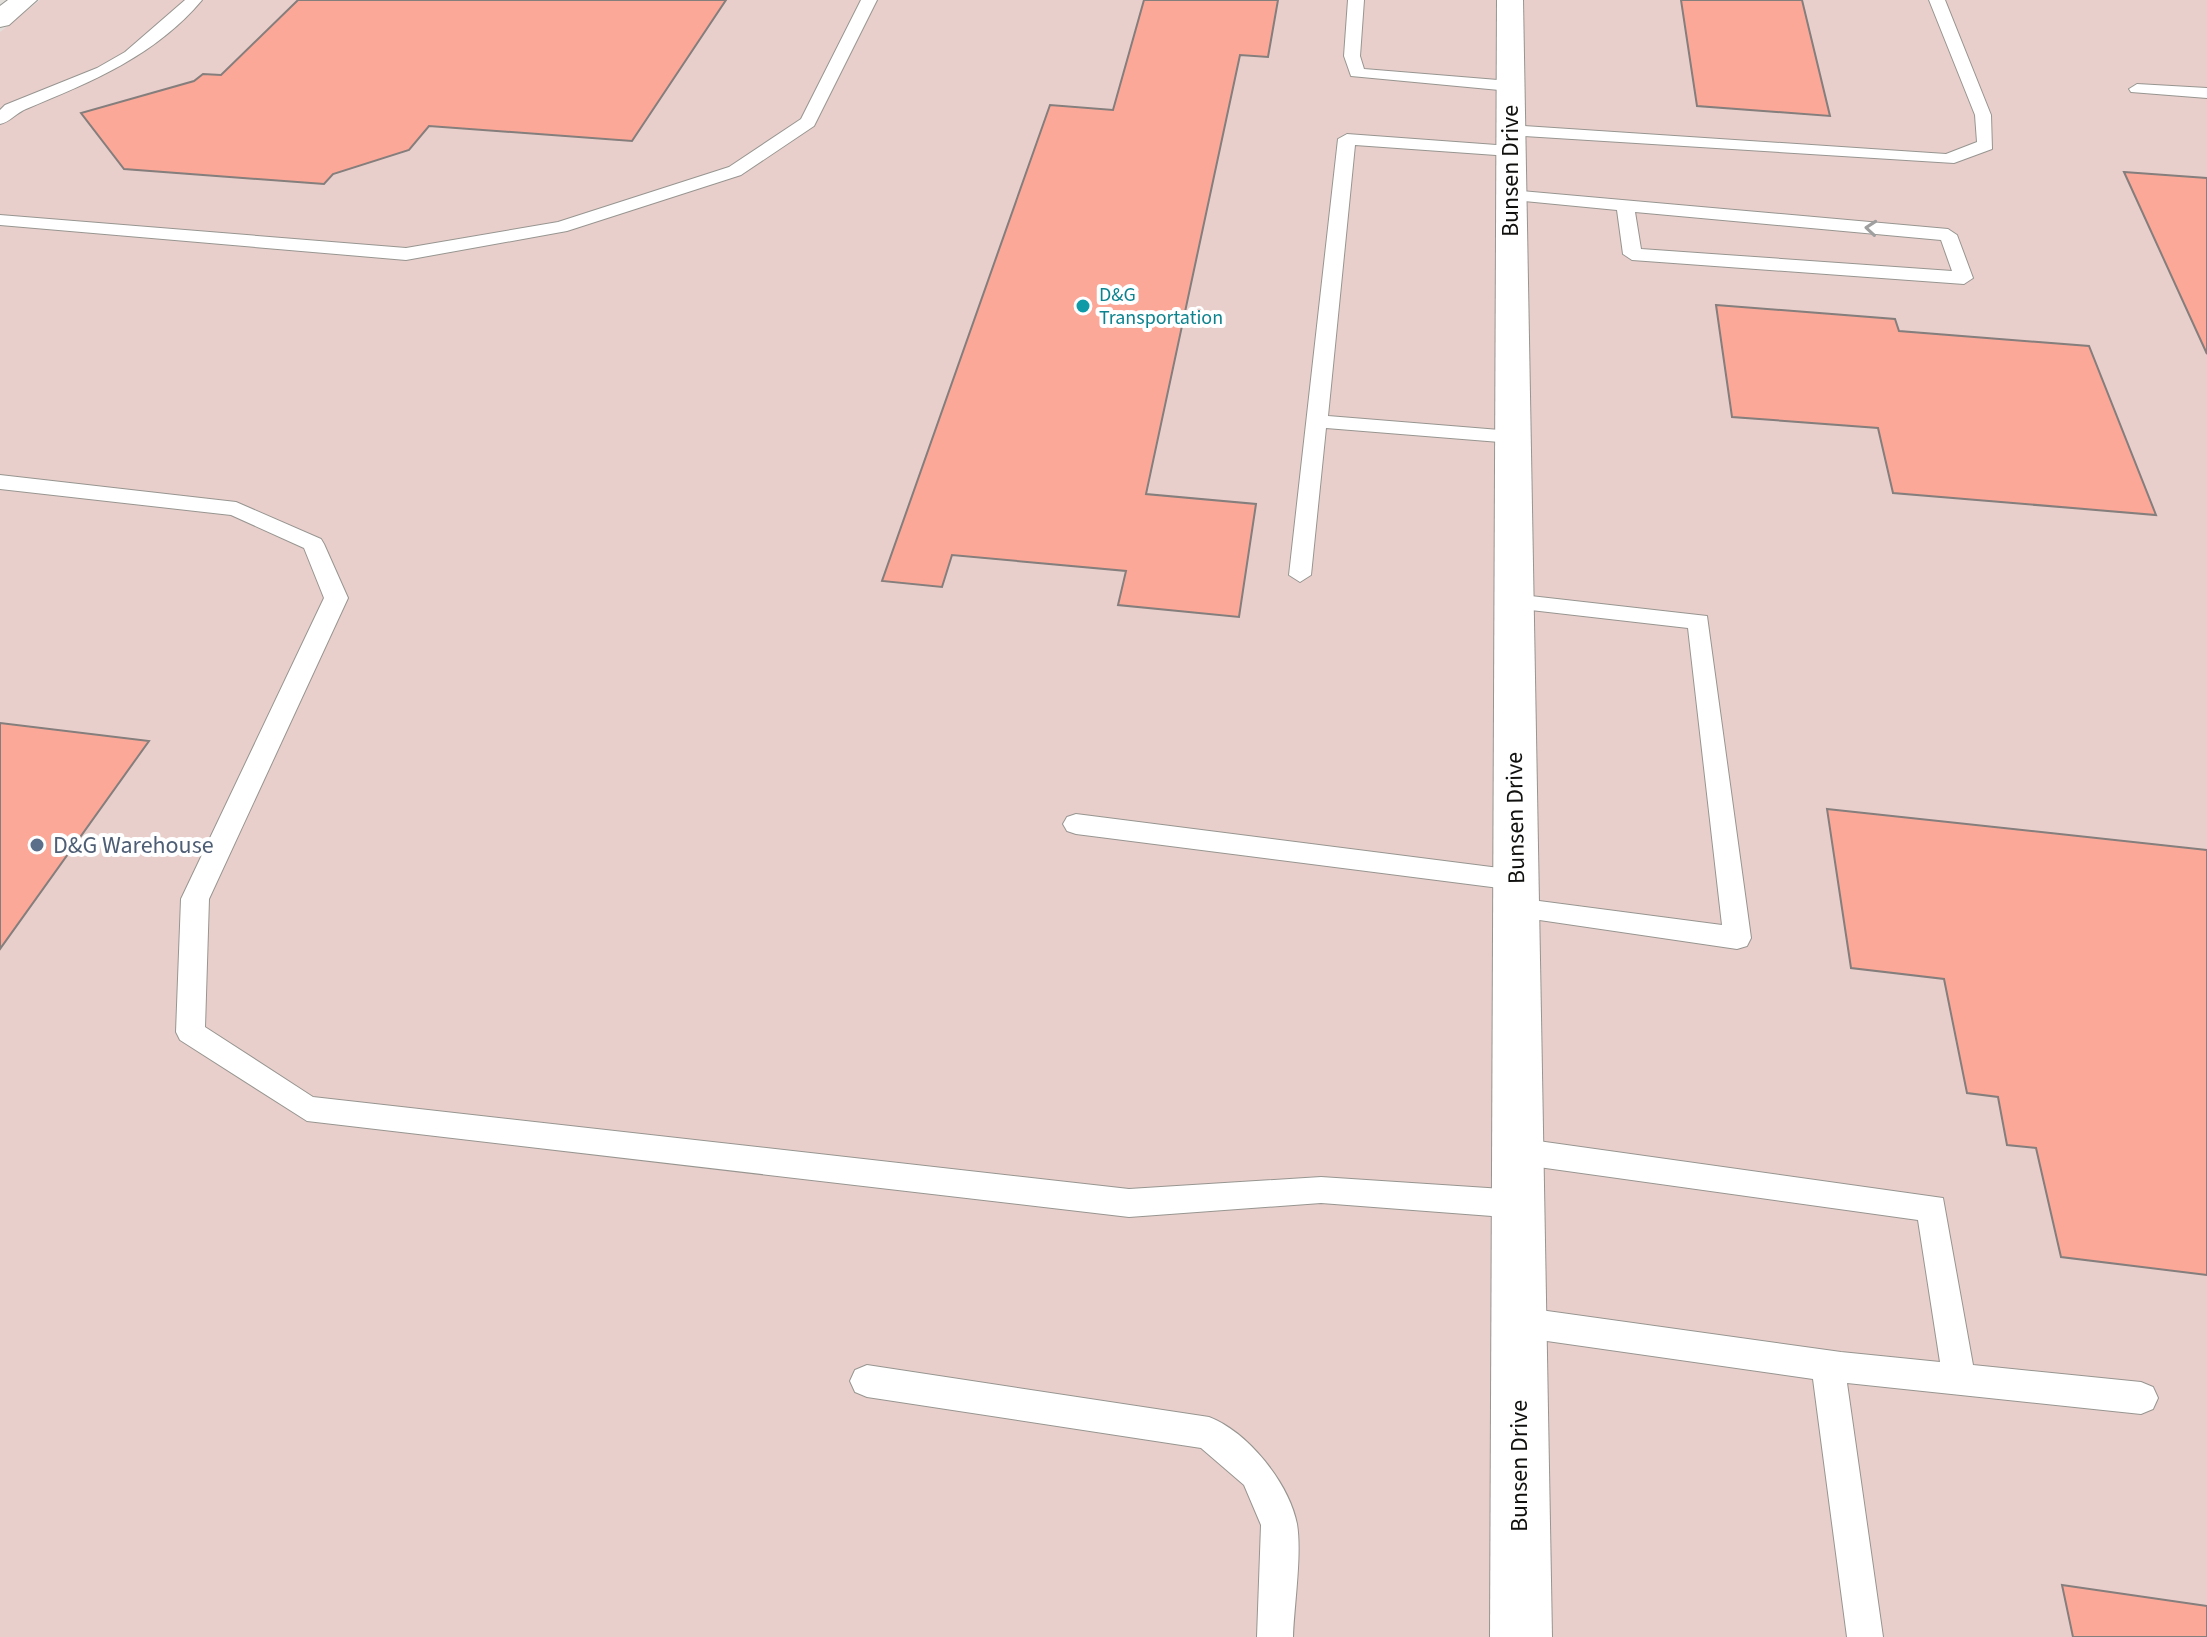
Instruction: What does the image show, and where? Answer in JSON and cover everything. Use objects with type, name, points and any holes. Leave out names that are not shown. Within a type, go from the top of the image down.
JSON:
[{"type":"street","points":[[0,19],[24,0]]},
{"type":"street","name":"Bunsen Drive","points":[[1510,0],[1521,1637]]},
{"type":"lane","points":[[0,119],[11,109],[103,71],[131,55],[194,0]]},
{"type":"lane","points":[[0,220],[406,254],[561,227],[735,171],[808,122],[869,0]]},
{"type":"lane","points":[[1356,0],[1352,56],[1357,73],[1510,86]]},
{"type":"lane","points":[[1300,575],[1347,139],[1510,141],[1948,159],[1986,145],[1983,115],[1937,0]]},
{"type":"lane","points":[[2137,89],[2207,93]]},
{"type":"lane","points":[[1510,195],[1948,235],[1964,278],[1632,254],[1625,206]]},
{"type":"lane","points":[[1317,421],[1512,437]]},
{"type":"lane","points":[[0,482],[236,509],[313,544],[336,598],[195,899],[190,1032],[307,1109],[1129,1203],[1321,1190],[1518,1204]]},
{"type":"lane","points":[[1076,824],[1516,894],[1737,938],[1699,621],[1513,602]]},
{"type":"lane","points":[[1517,1151],[1932,1208],[1959,1380]]},
{"type":"lane","points":[[1518,1322],[1840,1367]]},
{"type":"lane","points":[[1865,1637],[1828,1366],[2141,1398]]},
{"type":"lane","points":[[867,1381],[1209,1433],[1256,1473],[1279,1524],[1275,1637]]},
{"type":"shaded area","points":[[40,0],[2207,0],[2207,1637],[0,1637],[0,32]]},
{"type":"building","points":[[298,0],[726,0],[632,141],[429,126],[409,150],[333,174],[324,184],[124,169],[81,113],[194,81],[203,74],[221,75]]},
{"type":"building","name":"D&G Transportation","points":[[1144,0],[1278,0],[1268,57],[1240,55],[1146,494],[1256,504],[1239,617],[1118,605],[1126,571],[952,555],[942,587],[882,581],[1050,105],[1113,110]]},
{"type":"building","points":[[1681,0],[1802,0],[1830,116],[1697,106]]},
{"type":"building","points":[[2124,172],[2207,178],[2207,354]]},
{"type":"building","points":[[1716,305],[1895,319],[1899,331],[2089,346],[2156,515],[1893,493],[1878,428],[1732,417]]},
{"type":"building","name":"D&G Warehouse","points":[[0,723],[149,741],[0,949]]},
{"type":"building","points":[[1827,809],[2207,850],[2207,1275],[2061,1257],[2036,1148],[2007,1145],[1998,1097],[1967,1093],[1944,979],[1851,968]]},
{"type":"building","points":[[2062,1585],[2207,1606],[2207,1637],[2073,1637]]},
{"type":"place","name":"D&G Transportation","points":[[1083,306]]},
{"type":"place","name":"D&G Warehouse","points":[[37,845]]}]
